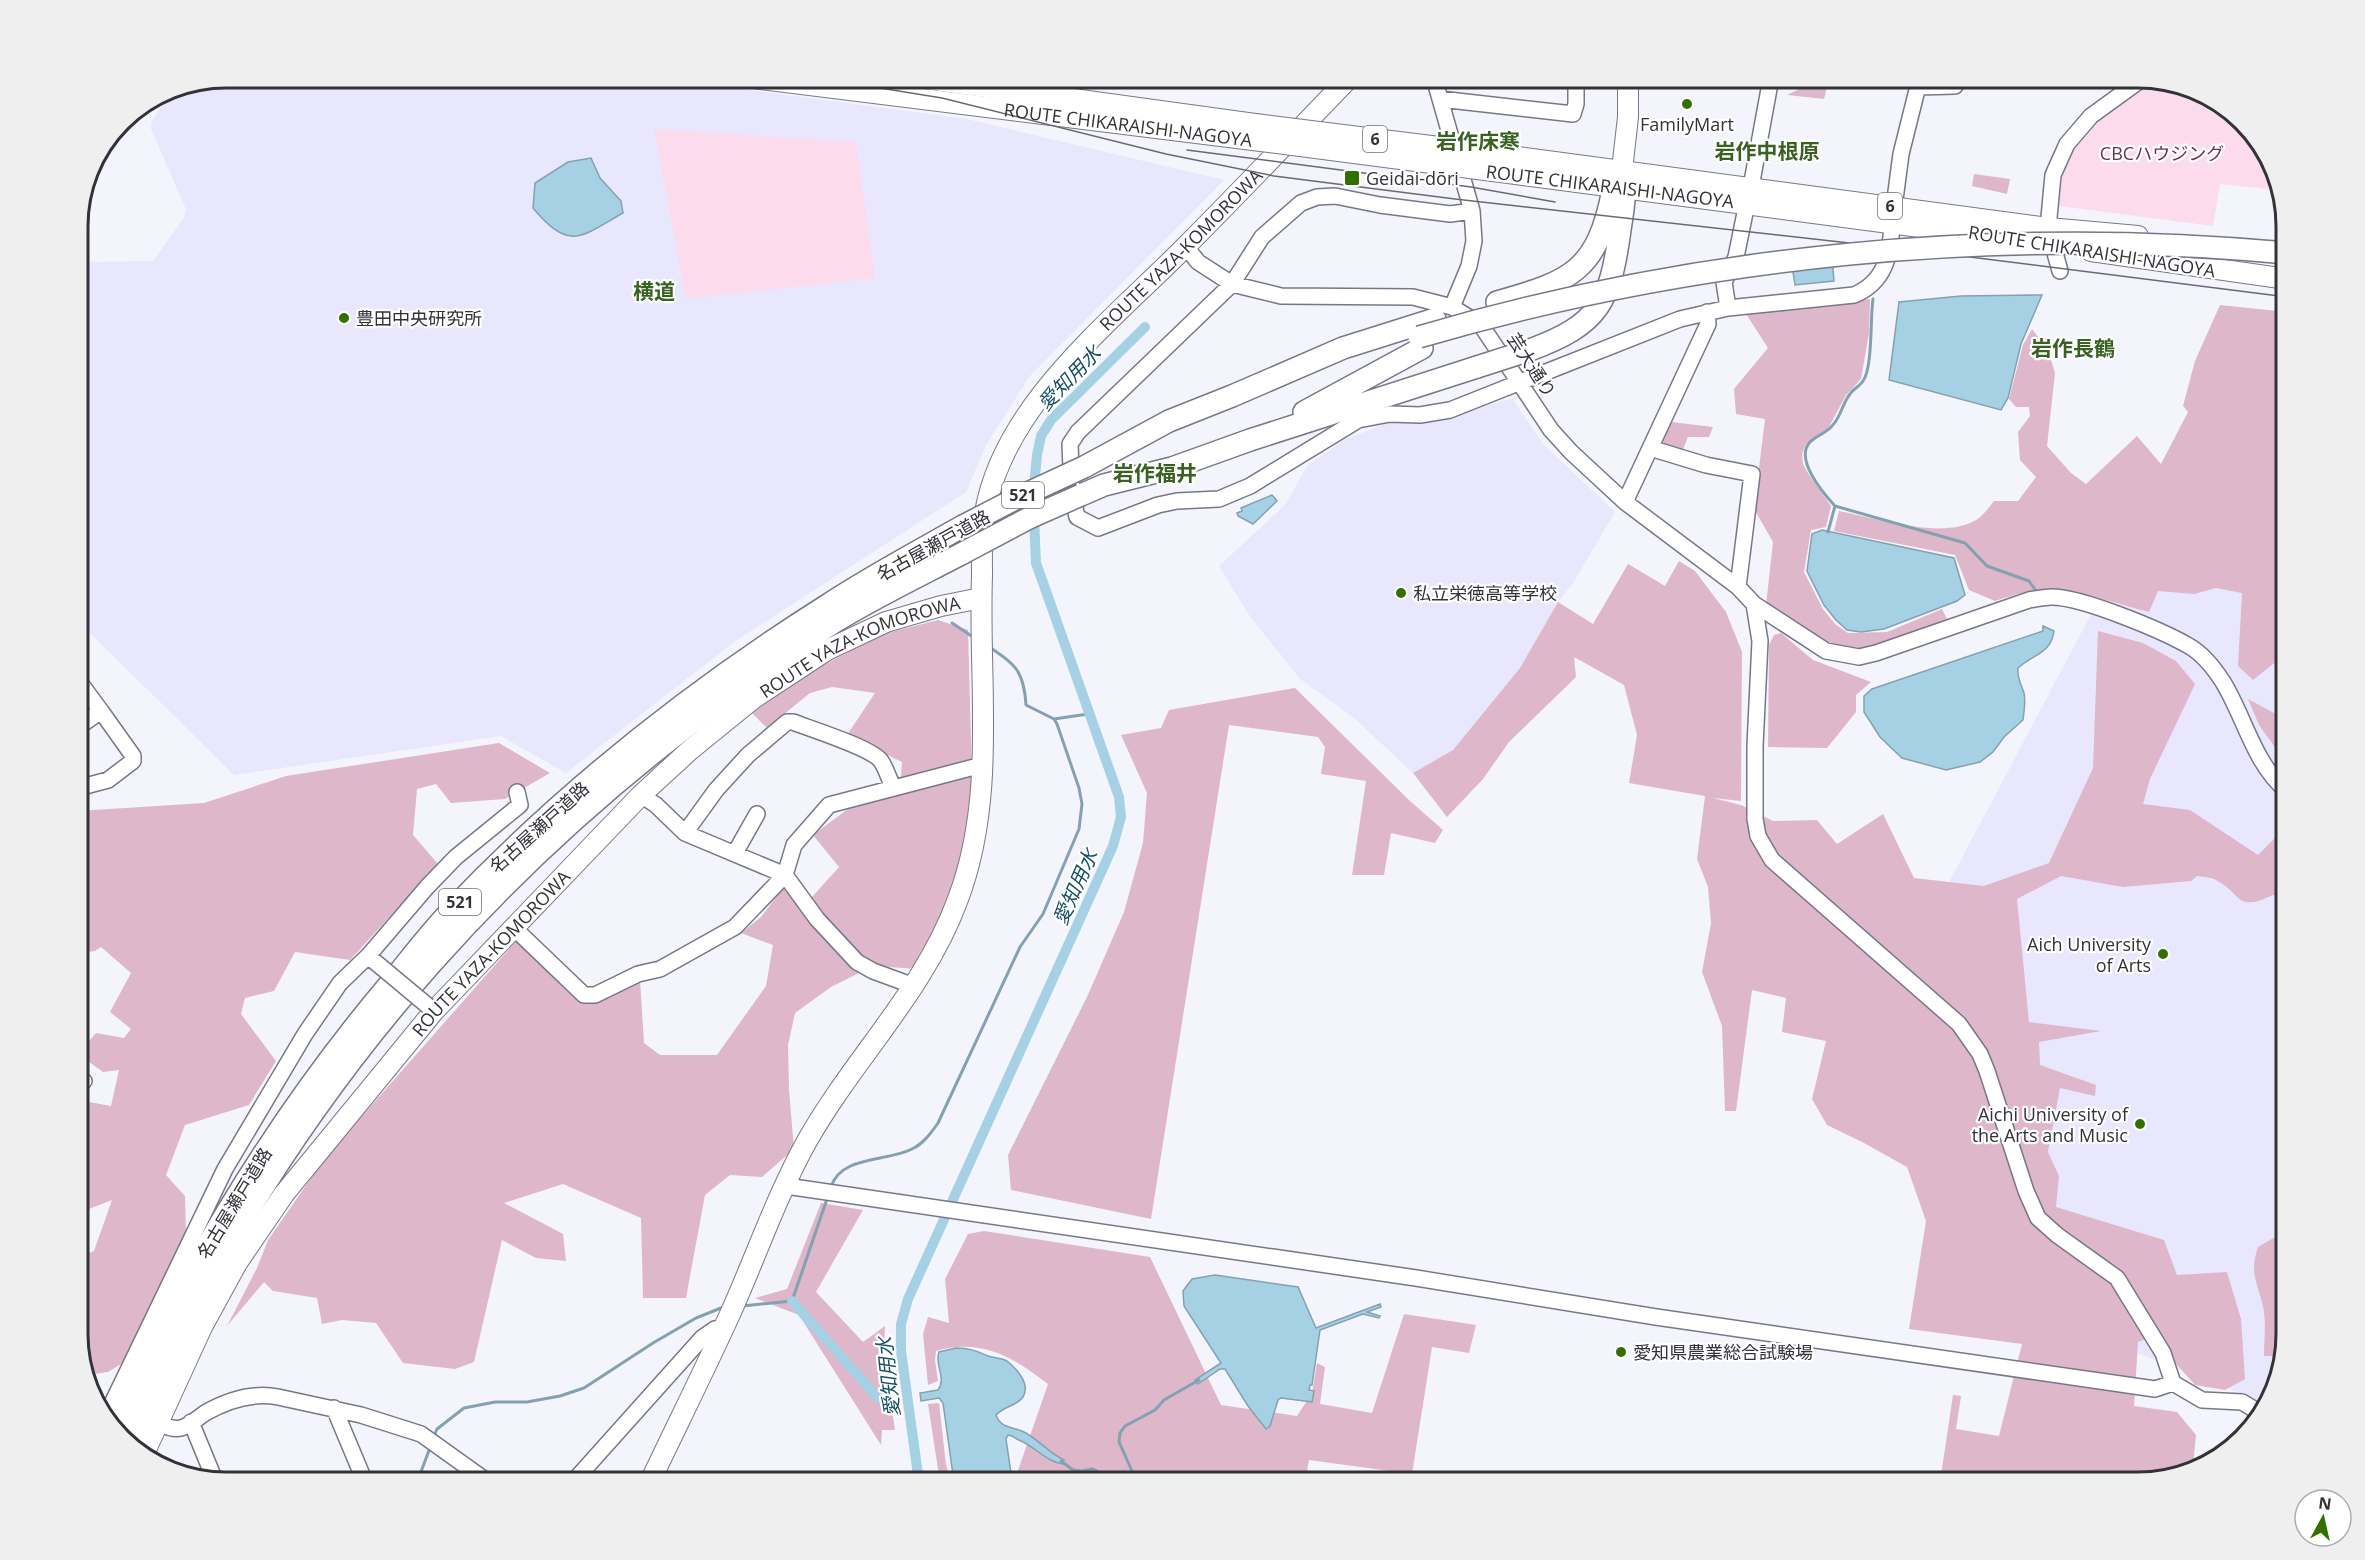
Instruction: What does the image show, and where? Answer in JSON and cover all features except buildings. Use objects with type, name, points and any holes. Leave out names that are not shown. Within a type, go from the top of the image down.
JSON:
[{"type":"highway","points":[[1232,396],[1343,348],[1443,313],[1497,302],[1550,286],[1574,272],[1584,262],[1602,232],[1621,181]]},
{"type":"highway","points":[[1250,440],[1530,350],[1577,329],[1596,310],[1604,297],[1616,255],[1621,181]]},
{"type":"highway","points":[[1232,396],[1420,342],[1520,310],[1636,286],[1755,266],[1858,254],[1981,246],[2085,244],[2189,246],[2276,251]]},
{"type":"highway","points":[[1250,440],[1420,342],[1639,294],[1729,278],[1860,263],[1942,257],[2062,254],[2189,256],[2276,262]]},
{"type":"highway","name":"名古屋瀬戸道路","points":[[119,1419],[199,1260],[279,1128],[355,1025],[446,915],[521,841],[594,777],[668,718],[826,606],[963,526],[1017,498],[1089,465],[1169,421],[1232,396]]},
{"type":"highway","name":"名古屋瀬戸道路","points":[[133,1435],[214,1268],[295,1137],[370,1036],[462,927],[535,855],[607,789],[765,668],[837,621],[1029,518],[1080,495],[1104,485],[1172,468],[1250,440]]},
{"type":"main road","name":"ROUTE YAZA-KOMOROWA","points":[[655,1472],[807,1141],[935,952],[965,882],[980,813],[981,598],[984,519],[993,478],[1011,441],[1040,396],[1084,347],[1186,247],[1339,88]]},
{"type":"main road","name":"ROUTE CHIKARAISHI-NAGOYA","points":[[1621,181],[1628,117],[1628,88]]},
{"type":"main road","name":"ROUTE CHIKARAISHI-NAGOYA","points":[[856,89],[1189,123]]},
{"type":"main road","name":"ROUTE CHIKARAISHI-NAGOYA","points":[[983,89],[1254,132],[2050,236],[2276,277]]},
{"type":"main road","name":"ROUTE CHIKARAISHI-NAGOYA","points":[[2050,236],[2276,251]]},
{"type":"main road","name":"ROUTE YAZA-KOMOROWA","points":[[147,1446],[202,1327],[237,1263],[284,1194],[431,1009],[641,795],[690,750],[754,698],[827,650],[886,622],[981,598]]},
{"type":"street","points":[[1437,88],[1472,211],[1474,241],[1469,266],[1443,313]]},
{"type":"street","points":[[1440,99],[1573,114],[1576,104],[1576,88]]},
{"type":"street","points":[[1728,308],[1724,282],[1736,257],[1769,88]]},
{"type":"street","points":[[1472,211],[1450,214],[1380,205],[1335,196],[1317,197],[1301,203],[1275,224],[1250,254],[1232,284],[1078,432],[1070,444],[1072,494],[1077,517],[1098,528],[1158,505],[1177,501],[1219,499],[1279,470],[1358,420],[1390,414],[1420,415],[1450,410],[1680,319],[1728,308],[1845,296],[1860,292],[1882,274],[1892,235],[1901,154],[1918,88]]},
{"type":"street","points":[[2060,271],[2050,236],[2053,175],[2067,144],[2091,116],[2130,88]]},
{"type":"street","name":"芸大通り","points":[[1186,247],[1198,262],[1232,284],[1281,296],[1413,297],[1443,313],[1481,325],[1551,430],[1570,452],[1625,502],[1738,587],[1754,604],[1826,651],[1859,657],[2029,600],[2052,597],[2075,601],[2114,614],[2189,646],[2209,663],[2222,681],[2262,762],[2276,781]]},
{"type":"street","points":[[1625,502],[1708,324],[1707,312]]},
{"type":"street","points":[[1650,448],[1706,465],[1752,474],[1738,587]]},
{"type":"street","points":[[1754,604],[1760,641],[1755,819],[1764,848],[1772,860],[1967,1034],[1988,1071],[2026,1191],[2038,1218],[2057,1235],[2117,1278],[2163,1353],[2173,1383],[2202,1400],[2242,1402],[2254,1409]]},
{"type":"street","points":[[89,695],[133,756],[133,761],[108,780],[89,785]]},
{"type":"street","points":[[89,719],[101,711]]},
{"type":"street","points":[[685,833],[716,790],[748,755],[787,722],[793,722],[848,742],[876,756],[881,760],[893,787]]},
{"type":"street","points":[[513,927],[584,995],[589,997],[638,975],[660,969],[735,927],[785,875],[794,845],[829,805],[982,765]]},
{"type":"street","points":[[110,1407],[225,1169],[305,1034],[340,983],[374,961],[427,887],[456,857],[520,805],[517,792]]},
{"type":"street","points":[[641,795],[656,805],[685,833],[785,875],[817,919],[858,962],[873,971],[914,986]]},
{"type":"street","points":[[735,853],[757,814]]},
{"type":"street","points":[[374,961],[431,1009]]},
{"type":"street","points":[[786,1186],[1404,1276],[1656,1317],[2155,1389],[2173,1383]]},
{"type":"street","points":[[582,1472],[702,1338],[726,1321]]},
{"type":"street","points":[[158,1423],[178,1429],[230,1401],[254,1395],[268,1395],[334,1408],[394,1424],[425,1436],[474,1472]]},
{"type":"street","points":[[334,1408],[361,1472]]},
{"type":"street","points":[[191,1422],[211,1470]]},
{"type":"shaded area","points":[[1801,88],[1827,88],[1824,99],[1787,95]]},
{"type":"shaded area","points":[[218,89],[739,89],[967,119],[1224,180],[1029,377],[986,445],[966,492],[734,642],[566,773],[501,736],[234,775],[89,632],[89,262],[153,261],[184,218],[186,209],[151,129],[151,123],[162,105],[182,96]]},
{"type":"shaded area","points":[[591,158],[600,178],[621,201],[623,213],[585,234],[566,235],[546,222],[533,208],[535,183],[568,162]]},
{"type":"shaded area","points":[[1974,174],[2010,179],[2007,194],[1972,186]]},
{"type":"shaded area","points":[[1831,247],[1834,281],[1795,285],[1790,252]]},
{"type":"shaded area","points":[[2042,295],[2021,344],[2008,398],[2001,410],[1889,380],[1899,302],[1961,296]]},
{"type":"shaded area","points":[[1870,299],[1869,333],[1861,379],[1846,395],[1829,427],[1806,444],[1802,454],[1803,464],[1809,475],[1831,506],[1826,527],[1811,530],[1804,572],[1823,609],[1835,624],[1848,633],[1887,632],[1942,609],[1948,621],[1867,649],[1849,649],[1815,637],[1766,605],[1773,542],[1754,509],[1765,419],[1736,414],[1734,389],[1768,348],[1746,314]]},
{"type":"shaded area","points":[[2220,305],[2276,311],[2276,662],[2253,680],[2238,666],[2242,593],[2216,588],[2194,594],[2158,591],[2149,612],[2088,595],[2056,590],[2026,592],[1995,601],[1969,590],[1955,555],[1834,531],[1839,511],[1910,526],[1948,528],[1965,525],[1979,518],[1994,501],[2018,501],[2036,477],[2020,460],[2018,432],[2030,416],[2029,407],[2016,407],[2009,399],[2023,345],[2032,329],[2048,350],[2055,373],[2047,446],[2071,473],[2086,484],[2137,436],[2161,464],[2188,412],[2183,406],[2195,361]]},
{"type":"shaded area","name":"私立栄徳高等学校","points":[[1512,398],[1544,445],[1615,512],[1573,583],[1558,602],[1520,668],[1453,750],[1413,773],[1353,717],[1300,679],[1249,615],[1219,566],[1286,504],[1307,466],[1344,440],[1387,423],[1448,418]]},
{"type":"shaded area","points":[[1663,421],[1713,427],[1709,437],[1688,437],[1680,457],[1650,448]]},
{"type":"shaded area","points":[[1272,495],[1277,501],[1253,524],[1238,516],[1237,513],[1242,511],[1241,508]]},
{"type":"shaded area","points":[[1822,530],[1954,558],[1965,595],[1957,601],[1884,629],[1861,632],[1847,630],[1824,605],[1807,571],[1812,534]]},
{"type":"shaded area","name":"Aichi University of the Arts and Music","points":[[2124,552],[2276,572],[2276,1333],[2272,1369],[2259,1400],[2060,1323],[1927,924]]},
{"type":"shaded area","points":[[1679,561],[1695,571],[1726,612],[1742,652],[1741,801],[1713,798],[1741,805],[1773,821],[1817,820],[1837,844],[1883,814],[1914,878],[1984,886],[2049,863],[2093,768],[2098,631],[2143,643],[2176,661],[2195,684],[2150,779],[2143,804],[2190,810],[2258,855],[2276,837],[2276,897],[2273,895],[2261,900],[2245,902],[2216,880],[2197,876],[2191,881],[2123,887],[2061,876],[2017,899],[2029,1022],[2101,1031],[2039,1042],[2040,1065],[2096,1085],[2095,1096],[2060,1088],[2048,1152],[2059,1176],[2056,1207],[2164,1240],[2177,1275],[2227,1272],[2241,1319],[2245,1379],[2225,1390],[2195,1385],[2172,1359],[2159,1334],[2138,1342],[2134,1406],[2177,1412],[2196,1435],[2194,1459],[2165,1469],[2138,1472],[1941,1472],[1953,1395],[1961,1396],[1956,1429],[1999,1436],[2022,1344],[1909,1329],[1926,1221],[1907,1167],[1827,1125],[1812,1099],[1826,1041],[1782,1032],[1786,998],[1752,990],[1736,1111],[1725,1111],[1722,1026],[1702,972],[1711,923],[1708,887],[1697,859],[1705,796],[1629,783],[1637,735],[1624,685],[1574,657],[1576,677],[1509,742],[1483,779],[1447,817],[1413,773],[1453,750],[1520,668],[1558,602],[1593,624],[1628,564],[1665,586]]},
{"type":"shaded area","points":[[938,620],[968,630],[973,814],[954,894],[918,969],[873,966],[831,987],[795,1013],[788,1045],[794,1149],[762,1177],[730,1175],[705,1195],[686,1298],[643,1298],[641,1218],[563,1184],[504,1203],[563,1234],[566,1261],[536,1258],[502,1240],[474,1362],[455,1369],[403,1363],[376,1323],[342,1320],[322,1324],[317,1298],[273,1291],[264,1282],[227,1326],[257,1268],[268,1240],[325,1158],[518,939],[582,1004],[640,980],[644,1043],[660,1055],[717,1055],[766,986],[773,945],[741,933],[761,917],[783,888],[803,907],[839,867],[813,835],[860,800],[900,789],[902,762],[847,735],[875,693],[832,687],[810,693],[767,728],[752,713],[814,670],[883,634]]},
{"type":"shaded area","points":[[2043,626],[2054,631],[2049,645],[2018,668],[2025,696],[2023,720],[2004,737],[1993,752],[1980,762],[1946,770],[1902,758],[1880,737],[1864,712],[1864,696],[1872,689],[2043,631]]},
{"type":"shaded area","points":[[1781,633],[1813,660],[1871,682],[1856,695],[1856,712],[1827,748],[1768,747],[1769,645],[1774,635]]},
{"type":"shaded area","points":[[1295,688],[1410,801],[1443,830],[1435,843],[1391,833],[1384,875],[1352,875],[1366,781],[1321,774],[1325,747],[1318,737],[1229,725],[1151,1219],[1011,1190],[1008,1155],[1087,997],[1124,912],[1143,843],[1147,793],[1121,735],[1161,728],[1169,710]]},
{"type":"shaded area","points":[[2248,699],[2276,714],[2276,749],[2259,725]]},
{"type":"shaded area","points":[[499,743],[550,773],[505,799],[451,803],[436,784],[417,789],[413,835],[438,864],[350,960],[295,952],[274,991],[245,998],[241,1014],[276,1061],[249,1105],[185,1125],[166,1175],[185,1196],[186,1235],[126,1361],[108,1372],[95,1374],[89,1342],[89,1253],[94,1251],[112,1200],[89,1209],[89,1102],[111,1106],[119,1070],[103,1072],[89,1062],[89,1041],[96,1033],[124,1038],[131,1029],[110,1012],[131,973],[101,947],[89,952],[89,810],[204,803],[286,776]]},
{"type":"shaded area","points":[[821,1203],[863,1210],[816,1292],[863,1342],[885,1326],[884,1356],[895,1430],[882,1430],[881,1445],[799,1315],[755,1298],[787,1289]]},
{"type":"shaded area","points":[[984,1231],[1150,1257],[1221,1405],[1297,1416],[1312,1393],[1317,1363],[1325,1367],[1320,1404],[1372,1413],[1404,1314],[1476,1325],[1469,1353],[1432,1347],[1412,1472],[1309,1460],[1307,1472],[1017,1472],[1048,1384],[1009,1358],[996,1352],[968,1347],[936,1351],[938,1381],[928,1385],[923,1334],[928,1317],[949,1323],[945,1279],[968,1234]]},
{"type":"shaded area","points":[[2276,1236],[2274,1356],[2264,1356],[2265,1317],[2254,1273],[2258,1247]]},
{"type":"shaded area","points":[[1215,1275],[1298,1287],[1316,1328],[1380,1304],[1381,1307],[1367,1312],[1380,1316],[1379,1318],[1363,1314],[1320,1330],[1312,1385],[1309,1390],[1314,1391],[1312,1402],[1281,1398],[1278,1400],[1270,1426],[1266,1429],[1248,1406],[1225,1369],[1220,1369],[1198,1384],[1195,1380],[1221,1363],[1184,1306],[1183,1291],[1192,1279]]},
{"type":"shaded area","points":[[956,1348],[973,1350],[1007,1361],[1024,1382],[1025,1392],[1020,1400],[996,1415],[998,1420],[1004,1425],[1029,1435],[1064,1460],[1063,1464],[1057,1463],[1008,1435],[1006,1439],[1011,1472],[953,1472],[943,1403],[939,1398],[921,1401],[920,1393],[938,1390],[941,1380],[939,1352]]},
{"type":"shaded area","points":[[939,1403],[948,1472],[938,1472],[928,1404]]},
{"type":"green space","name":"CBCハウジング","points":[[2142,88],[2156,90],[2191,99],[2215,112],[2236,129],[2248,143],[2258,158],[2271,189],[2220,184],[2213,226],[2059,206],[2058,185],[2066,159],[2085,133]]},
{"type":"green space","points":[[654,129],[856,142],[875,278],[686,299]]},
{"type":"waterway","points":[[1828,532],[1835,506],[1812,475],[1805,457],[1806,449],[1810,442],[1827,431],[1835,422],[1851,392],[1862,383],[1870,354],[1873,299]]},
{"type":"waterway","name":"愛知用水","points":[[918,1472],[901,1351],[901,1324],[908,1299],[1113,846],[1121,817],[1119,797],[1036,563],[1033,496],[1037,455],[1041,436],[1051,420],[1145,327]]},
{"type":"waterway","points":[[1835,506],[1965,543],[1987,566],[2029,581],[2036,591]]},
{"type":"waterway","points":[[952,623],[973,637]]},
{"type":"waterway","points":[[831,1187],[836,1177],[844,1169],[854,1164],[902,1153],[916,1147],[938,1123],[1020,947],[1043,914],[1079,829],[1082,804],[1079,788],[1057,724],[1054,719],[1026,705],[1023,684],[1017,670],[989,647]]},
{"type":"waterway","points":[[1054,719],[1088,714]]},
{"type":"waterway","points":[[742,1306],[792,1301],[828,1196]]},
{"type":"waterway","points":[[792,1301],[878,1398]]},
{"type":"waterway","points":[[434,1436],[437,1429],[464,1408],[495,1402],[527,1402],[560,1396],[584,1388],[696,1318],[726,1306]]},
{"type":"waterway","points":[[1132,1472],[1119,1442],[1120,1433],[1125,1426],[1155,1410],[1164,1400],[1199,1380]]},
{"type":"waterway","points":[[421,1472],[430,1448]]},
{"type":"waterway","points":[[1061,1461],[1073,1470],[1092,1469],[1098,1472]]},
{"type":"tram line","points":[[884,89],[942,98],[1166,154],[1274,176],[1455,199],[1930,252],[2276,296]]},
{"type":"tram line","points":[[1187,150],[1471,187],[1555,202]]},
{"type":"place","name":"FamilyMart","points":[[1687,104]]},
{"type":"place","name":"Geidai-dōri","points":[[1352,178]]},
{"type":"place","name":"豊田中央研究所","points":[[344,318]]},
{"type":"place","name":"私立栄徳高等学校","points":[[1401,593]]},
{"type":"place","name":"Aich University of Arts","points":[[2163,954]]},
{"type":"place","name":"Aichi University of the Arts and Music","points":[[2140,1124]]},
{"type":"place","name":"愛知県農業総合試験場","points":[[1621,1352]]},
{"type":"district","name":"岩作床寒","points":[[1478,141]]},
{"type":"district","name":"岩作中根原","points":[[1767,151]]},
{"type":"district","name":"横道","points":[[654,291]]},
{"type":"district","name":"岩作長鶴","points":[[2073,348]]},
{"type":"district","name":"岩作福井","points":[[1155,473]]}]
